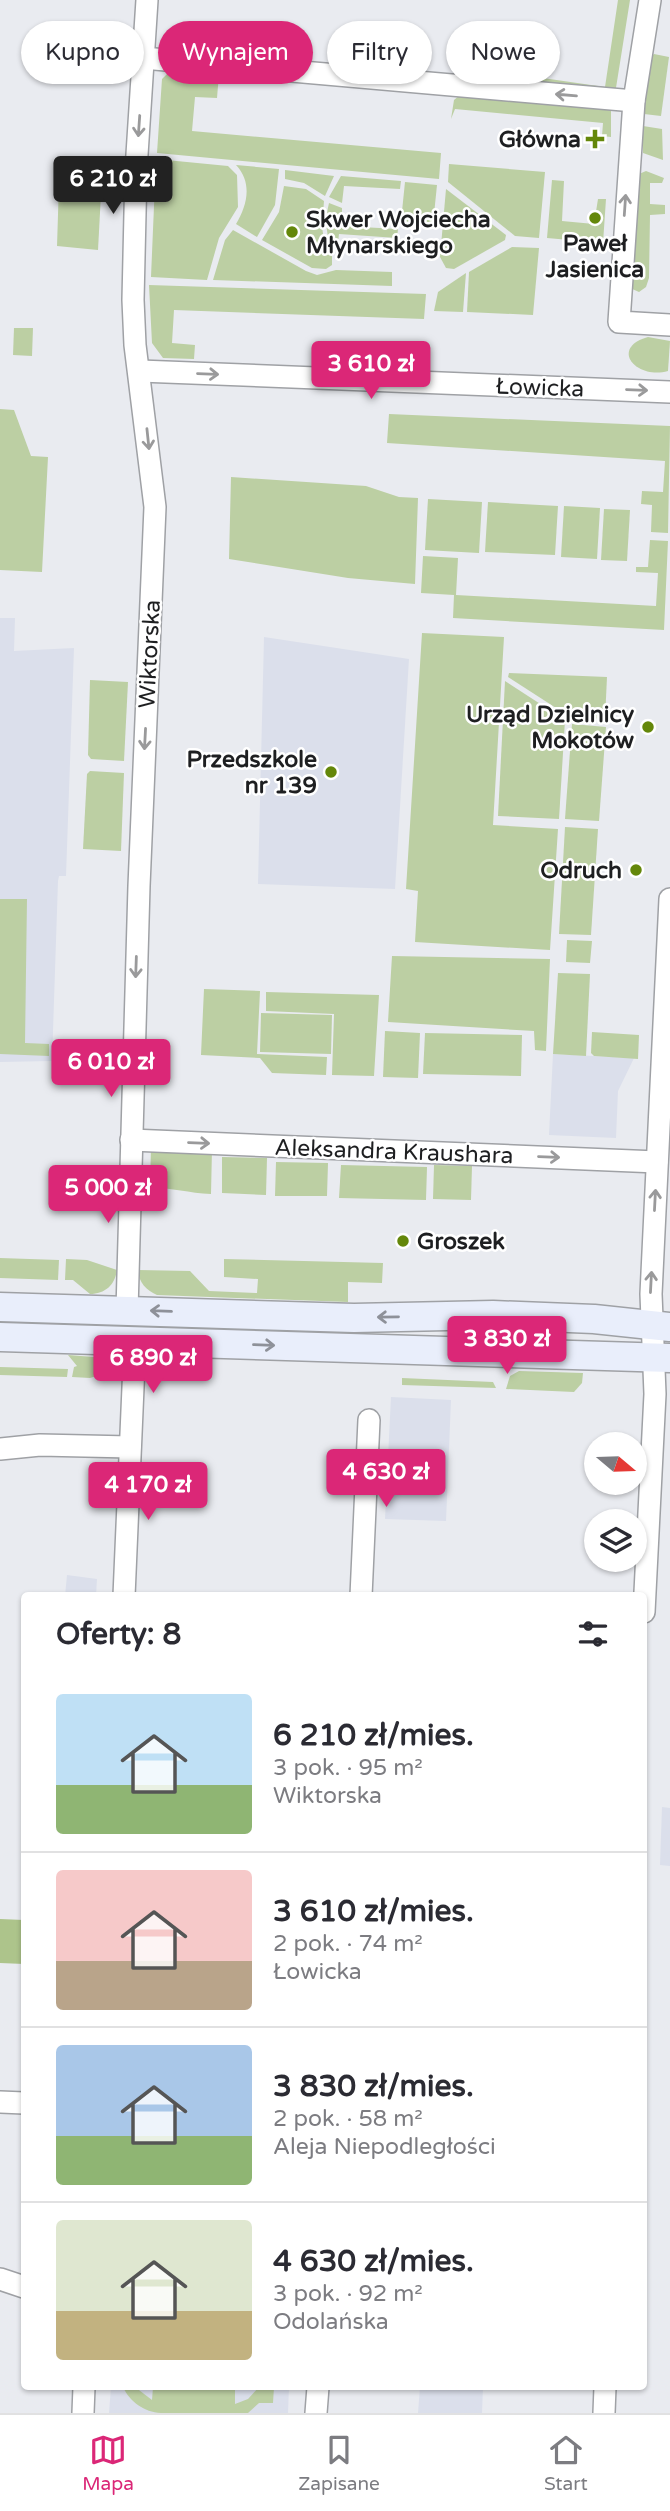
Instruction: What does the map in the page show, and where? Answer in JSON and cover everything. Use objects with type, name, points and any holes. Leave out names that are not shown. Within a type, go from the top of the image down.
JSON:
[{"type":"main road","points":[[0,1307],[354,1318],[493,1315],[594,1319],[661,1326]]},
{"type":"main road","points":[[0,1338],[662,1358]]},
{"type":"street","name":"Wiktorska","points":[[144,44],[147,0]]},
{"type":"street","points":[[650,0],[634,101],[618,322],[670,325]]},
{"type":"street","points":[[144,58],[634,101]]},
{"type":"street","name":"Wiktorska","points":[[127,1310],[155,507],[135,345],[133,268],[142,84]]},
{"type":"street","name":"Łowicka","points":[[140,371],[670,392]]},
{"type":"street","points":[[645,1592],[655,1394],[662,1358],[657,1162],[670,899]]},
{"type":"street","name":"Aleksandra Kraushara","points":[[131,1140],[657,1162]]},
{"type":"street","points":[[124,1592],[135,1341]]},
{"type":"street","points":[[360,1592],[369,1420]]},
{"type":"street","points":[[0,1449],[40,1445],[130,1447]]},
{"type":"street","points":[[0,2102],[21,2103]]},
{"type":"street","points":[[0,2279],[21,2286]]},
{"type":"street","points":[[83,2413],[84,2390]]},
{"type":"street","points":[[316,2413],[318,2390]]},
{"type":"street","points":[[604,2413],[605,2390]]},
{"type":"shaded area","points":[[0,618],[15,618],[14,651],[74,648],[66,876],[59,876],[58,881],[52,1061],[0,1062]]},
{"type":"shaded area","name":"Przedszkole nr 139","points":[[264,637],[409,659],[395,889],[258,884]]},
{"type":"shaded area","points":[[553,1054],[634,1058],[618,1091],[616,1138],[549,1135]]},
{"type":"shaded area","points":[[391,1397],[451,1400],[446,1521],[385,1519]]},
{"type":"shaded area","points":[[67,1575],[97,1579],[96,1592],[65,1592]]},
{"type":"shaded area","points":[[662,1807],[670,1808],[670,1866],[660,1865]]},
{"type":"shaded area","points":[[111,2390],[289,2390],[288,2413],[109,2413]]},
{"type":"shaded area","points":[[420,2390],[483,2390],[482,2413],[418,2413]]},
{"type":"green space","points":[[618,0],[630,0],[615,94],[517,84],[560,84],[560,81],[605,87]]},
{"type":"green space","points":[[654,54],[669,57],[661,116],[644,114],[651,57]]},
{"type":"green space","points":[[162,84],[218,84],[217,98],[195,97],[192,131],[441,153],[439,179],[157,153]]},
{"type":"green space","points":[[460,95],[611,109],[611,137],[602,136],[603,123],[455,109],[451,119],[454,100]]},
{"type":"green space","points":[[643,126],[662,129],[663,160],[643,153]]},
{"type":"green space","points":[[156,159],[228,166],[237,175],[238,207],[219,238],[207,280],[151,277]]},
{"type":"green space","points":[[449,164],[545,172],[539,238],[515,236],[448,182]]},
{"type":"green space","points":[[236,165],[279,169],[275,205],[257,237],[236,224],[243,210],[246,187],[245,179]]},
{"type":"green space","points":[[285,170],[334,176],[325,196],[304,183],[285,179]]},
{"type":"green space","points":[[646,171],[664,178],[662,183],[650,183],[650,204],[665,205],[665,214],[650,215],[649,278],[646,287],[639,292],[630,288],[639,174]]},
{"type":"green space","points":[[65,173],[102,175],[98,250],[57,246],[59,182]]},
{"type":"green space","points":[[341,176],[401,181],[400,189],[344,186],[342,203],[329,197]]},
{"type":"green space","points":[[552,180],[564,181],[562,221],[594,224],[598,199],[606,199],[603,243],[547,238]]},
{"type":"green space","points":[[405,182],[437,185],[433,224],[401,221]]},
{"type":"green space","points":[[284,186],[306,189],[324,201],[322,227],[324,240],[332,255],[332,265],[326,269],[312,268],[262,240],[279,212]]},
{"type":"green space","points":[[446,189],[506,235],[505,240],[454,269],[446,268],[440,257]]},
{"type":"green space","points":[[329,203],[342,208],[342,226],[398,229],[397,238],[339,234],[337,251],[334,250],[327,227]]},
{"type":"green space","points":[[233,230],[317,275],[336,270],[392,272],[392,286],[213,280],[225,240]]},
{"type":"green space","points":[[512,247],[539,248],[533,315],[467,312],[469,272]]},
{"type":"green space","points":[[466,273],[463,312],[434,311],[438,292]]},
{"type":"green space","points":[[149,285],[426,294],[424,319],[174,310],[172,343],[195,345],[194,359],[163,358],[152,343]]},
{"type":"green space","points":[[14,328],[33,328],[32,356],[13,355]]},
{"type":"green space","points":[[648,337],[670,341],[668,371],[646,371],[631,362],[630,348]]},
{"type":"green space","points":[[0,409],[14,410],[31,456],[48,457],[42,572],[0,570]]},
{"type":"green space","points":[[389,414],[670,426],[668,533],[651,532],[652,505],[641,504],[642,491],[663,492],[665,461],[387,443]]},
{"type":"green space","points":[[231,477],[366,486],[399,497],[418,498],[415,584],[348,578],[229,559]]},
{"type":"green space","points":[[428,499],[482,502],[479,553],[425,550]]},
{"type":"green space","points":[[488,502],[558,506],[555,555],[485,552]]},
{"type":"green space","points":[[564,506],[600,508],[597,559],[561,557]]},
{"type":"green space","points":[[604,509],[630,510],[627,561],[601,560]]},
{"type":"green space","points":[[650,540],[668,541],[664,630],[453,618],[454,595],[421,593],[423,556],[458,558],[456,595],[656,606],[658,573],[636,572],[636,567],[648,567]]},
{"type":"green space","points":[[422,633],[504,637],[493,825],[558,829],[550,950],[415,942],[418,891],[406,889]]},
{"type":"green space","points":[[509,673],[607,677],[605,719],[570,717],[508,677]]},
{"type":"green space","points":[[90,680],[128,682],[124,761],[91,759],[88,755]]},
{"type":"green space","points":[[505,681],[565,720],[559,819],[498,816]]},
{"type":"green space","points":[[572,724],[606,727],[599,821],[565,819]]},
{"type":"green space","points":[[90,771],[124,773],[121,851],[83,849],[87,774]]},
{"type":"green space","points":[[565,827],[598,829],[591,935],[559,934]]},
{"type":"green space","points":[[0,899],[27,899],[25,1043],[49,1044],[49,1056],[0,1054]]},
{"type":"green space","points":[[567,940],[592,941],[590,963],[566,962]]},
{"type":"green space","points":[[392,956],[550,959],[546,1051],[535,1050],[534,1031],[388,1022]]},
{"type":"green space","points":[[558,973],[590,974],[586,1056],[553,1054]]},
{"type":"green space","points":[[204,989],[260,991],[257,1054],[327,1057],[326,1075],[272,1073],[260,1058],[201,1055]]},
{"type":"green space","points":[[266,992],[379,995],[374,1076],[332,1075],[334,1014],[266,1011]]},
{"type":"green space","points":[[261,1013],[332,1015],[331,1054],[260,1052]]},
{"type":"green space","points":[[385,1031],[420,1033],[418,1078],[383,1077]]},
{"type":"green space","points":[[592,1032],[639,1035],[638,1059],[594,1056],[591,1053]]},
{"type":"green space","points":[[425,1033],[522,1035],[521,1076],[423,1074]]},
{"type":"green space","points":[[151,1147],[212,1149],[211,1194],[150,1187]]},
{"type":"green space","points":[[222,1157],[267,1158],[266,1195],[222,1193]]},
{"type":"green space","points":[[276,1162],[328,1163],[327,1196],[275,1196]]},
{"type":"green space","points":[[341,1165],[427,1167],[426,1200],[339,1198]]},
{"type":"green space","points":[[434,1165],[472,1166],[471,1200],[433,1199]]},
{"type":"green space","points":[[0,1258],[59,1260],[58,1280],[0,1278]]},
{"type":"green space","points":[[66,1259],[87,1260],[117,1270],[116,1275],[105,1290],[90,1294],[73,1280],[65,1280]]},
{"type":"green space","points":[[224,1259],[383,1263],[382,1283],[348,1282],[348,1302],[157,1295],[144,1286],[138,1270],[190,1271],[209,1291],[257,1293],[258,1279],[224,1277]]},
{"type":"green space","points":[[68,1355],[107,1358],[120,1369],[90,1378],[72,1377],[74,1367],[77,1366]]},
{"type":"green space","points":[[0,1367],[68,1369],[67,1377],[0,1375]]},
{"type":"green space","points":[[519,1371],[583,1373],[582,1383],[574,1392],[506,1389],[510,1376]]},
{"type":"green space","points":[[402,1378],[493,1382],[496,1388],[402,1385]]},
{"type":"green space","points":[[0,1919],[21,1920],[21,1964],[0,1963]]},
{"type":"green space","points":[[125,2390],[139,2390],[152,2400],[153,2390],[235,2390],[235,2404],[248,2399],[256,2390],[274,2390],[273,2403],[259,2403],[248,2413],[161,2413],[149,2411]]},
{"type":"place","name":"Główna","points":[[595,139]]},
{"type":"place","name":"Paweł Jasienica","points":[[595,218]]},
{"type":"place","name":"Skwer Wojciecha Młynarskiego","points":[[292,232]]},
{"type":"place","name":"Urząd Dzielnicy Mokotów","points":[[648,727]]},
{"type":"place","name":"Przedszkole nr 139","points":[[331,772]]},
{"type":"place","name":"Odruch","points":[[636,870]]},
{"type":"place","name":"Groszek","points":[[403,1241]]}]
